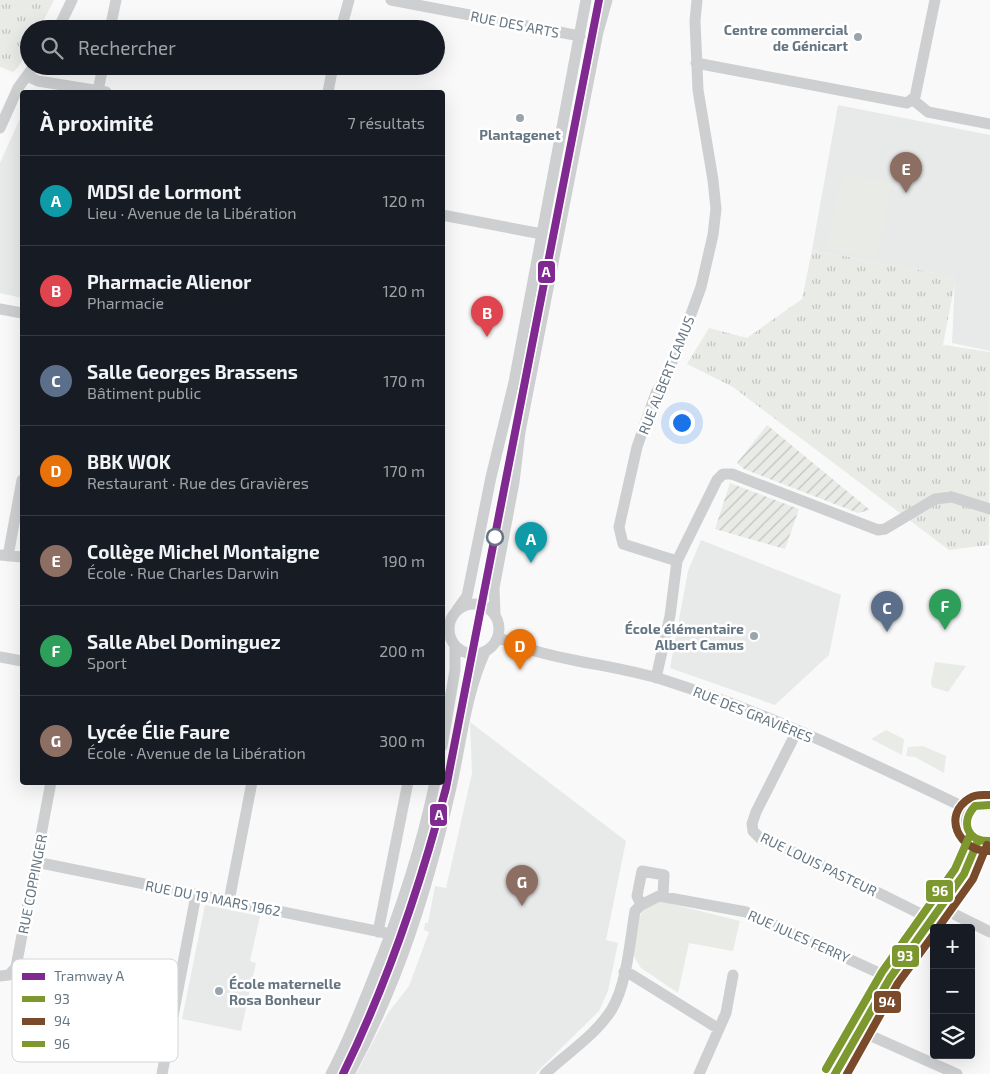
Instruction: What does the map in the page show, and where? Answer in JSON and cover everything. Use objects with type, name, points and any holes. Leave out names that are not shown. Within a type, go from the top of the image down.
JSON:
[{"type":"street","points":[[62,20],[72,0]]},
{"type":"street","points":[[112,20],[116,0]]},
{"type":"street","points":[[344,20],[349,0]]},
{"type":"street","name":"RUE DES ARTS","points":[[392,0],[580,36]]},
{"type":"street","points":[[485,652],[472,654],[455,646],[446,631],[452,616],[467,596],[470,583],[491,476],[514,382],[586,0]]},
{"type":"street","points":[[349,1074],[398,970],[409,939],[433,862],[451,790],[475,675],[485,652],[495,643],[498,637],[498,621],[492,601],[514,482],[520,432],[598,32],[607,0]]},
{"type":"street","points":[[697,0],[695,21],[696,63],[907,103],[915,97],[935,0]]},
{"type":"street","name":"RUE ALBERT CAMUS","points":[[677,561],[623,544],[619,527],[636,448],[647,416],[686,328],[705,272],[714,235],[716,208],[698,90],[696,63]]},
{"type":"street","points":[[2,124],[18,88],[28,75]]},
{"type":"street","points":[[34,75],[38,81],[90,90]]},
{"type":"street","points":[[102,90],[103,75]]},
{"type":"street","points":[[328,90],[331,75]]},
{"type":"street","points":[[912,99],[928,112],[990,124]]},
{"type":"street","points":[[445,216],[542,234]]},
{"type":"street","points":[[0,309],[20,314]]},
{"type":"street","points":[[656,678],[670,616],[677,561],[717,480],[723,474],[732,474],[878,530],[885,529],[935,499],[952,497],[990,509]]},
{"type":"street","points":[[20,488],[4,555],[20,557]]},
{"type":"street","points":[[457,610],[468,604],[478,604],[489,608],[495,614]]},
{"type":"street","name":"RUE DES GRAVIÈRES","points":[[498,637],[529,649],[656,678],[731,702],[970,810]]},
{"type":"street","points":[[445,729],[452,690],[455,646]]},
{"type":"street","points":[[0,657],[20,662]]},
{"type":"street","name":"RUE LOUIS PASTEUR","points":[[797,731],[756,812],[752,824],[753,831],[760,838],[812,860],[931,919]]},
{"type":"street","name":"RUE COPPINGER","points":[[18,959],[50,785]]},
{"type":"street","points":[[229,901],[251,785]]},
{"type":"street","points":[[378,932],[407,785]]},
{"type":"street","points":[[331,1074],[355,1026],[390,934],[417,858],[434,785]]},
{"type":"street","points":[[835,1074],[890,978],[964,874],[984,841],[973,838],[966,828],[965,822],[970,810],[989,801]]},
{"type":"street","name":"RUE DU 19 MARS 1962","points":[[36,862],[390,934]]},
{"type":"street","points":[[545,1074],[606,1018],[616,1000],[624,972],[635,911],[641,905],[659,896],[663,896],[664,874],[642,871],[638,896],[641,905]]},
{"type":"street","points":[[178,990],[196,895]]},
{"type":"street","name":"RUE JULES FERRY","points":[[663,896],[746,912],[890,978]]},
{"type":"street","points":[[940,907],[990,932]]},
{"type":"street","name":"RUE COPPINGER","points":[[0,976],[9,975],[12,972]]},
{"type":"street","points":[[624,972],[632,975],[719,1029]]},
{"type":"street","points":[[700,1074],[726,1013],[733,975]]},
{"type":"street","points":[[860,1031],[957,1074]]},
{"type":"shaded area","points":[[838,105],[990,135],[990,351],[952,343],[955,277],[812,250]]},
{"type":"shaded area","points":[[20,118],[20,298],[0,293],[0,163]]},
{"type":"shaded area","name":"École élémentaire Albert Camus","points":[[701,540],[841,595],[829,655],[775,705],[670,668],[688,571]]},
{"type":"shaded area","points":[[470,722],[626,841],[606,940],[618,943],[608,991],[599,1011],[535,1074],[356,1074],[388,1013],[409,986],[429,932],[424,930],[425,923],[428,923],[435,886],[446,888],[472,773]]},
{"type":"shaded area","name":"École maternelle Rosa Bonheur","points":[[205,905],[260,916],[250,961],[256,963],[241,1031],[182,1019]]},
{"type":"green space","points":[[0,0],[54,0],[44,20],[20,20],[20,64],[18,67],[13,72],[0,67]]},
{"type":"green space","points":[[843,173],[892,183],[877,258],[827,248]]},
{"type":"green space","points":[[812,250],[956,277],[943,345],[990,352],[989,545],[949,550],[733,387],[687,364],[709,328],[747,338],[802,299]]},
{"type":"green space","points":[[767,425],[870,510],[858,513],[744,469],[737,463]]},
{"type":"green space","points":[[730,483],[799,509],[785,549],[715,529]]},
{"type":"green space","points":[[935,662],[966,666],[948,692],[932,687],[931,682]]},
{"type":"green space","points":[[886,730],[904,739],[902,755],[871,739]]},
{"type":"green space","points":[[923,746],[946,756],[944,773],[915,757],[906,756],[908,747]]},
{"type":"green space","points":[[660,901],[740,921],[733,951],[689,943],[678,993],[641,968],[632,953],[637,921],[646,906]]},
{"type":"tram line","name":"A","points":[[343,1074],[389,969],[402,934],[446,788],[599,0]]},
{"type":"transit line","name":"94","points":[[989,795],[977,795],[961,805],[955,823],[962,839],[970,846],[979,850],[990,851]]},
{"type":"transit line","name":"93","points":[[990,805],[975,806],[970,812],[967,824],[971,835],[990,841]]},
{"type":"transit line","name":"96","points":[[826,1069],[882,972],[955,869],[969,837]]},
{"type":"transit line","name":"93","points":[[835,1074],[890,978],[964,874],[978,841]]},
{"type":"transit line","name":"94","points":[[941,924],[973,879],[987,845]]},
{"type":"transit line","name":"94","points":[[847,1074],[898,983],[930,939]]},
{"type":"place","name":"Centre commercial de Génicart","points":[[858,37]]},
{"type":"place","name":"Plantagenet","points":[[520,118]]},
{"type":"place","name":"Collège Michel Montaigne","points":[[906,193]]},
{"type":"place","name":"Pharmacie Alienor","points":[[487,337]]},
{"type":"place","name":"MDSI de Lormont","points":[[531,563]]},
{"type":"place","name":"Salle Abel Dominguez","points":[[945,630]]},
{"type":"place","name":"Salle Georges Brassens","points":[[887,632]]},
{"type":"place","name":"École élémentaire Albert Camus","points":[[754,636]]},
{"type":"place","name":"BBK WOK","points":[[520,670]]},
{"type":"place","name":"Lycée Élie Faure","points":[[522,906]]},
{"type":"place","name":"École maternelle Rosa Bonheur","points":[[219,991]]}]
